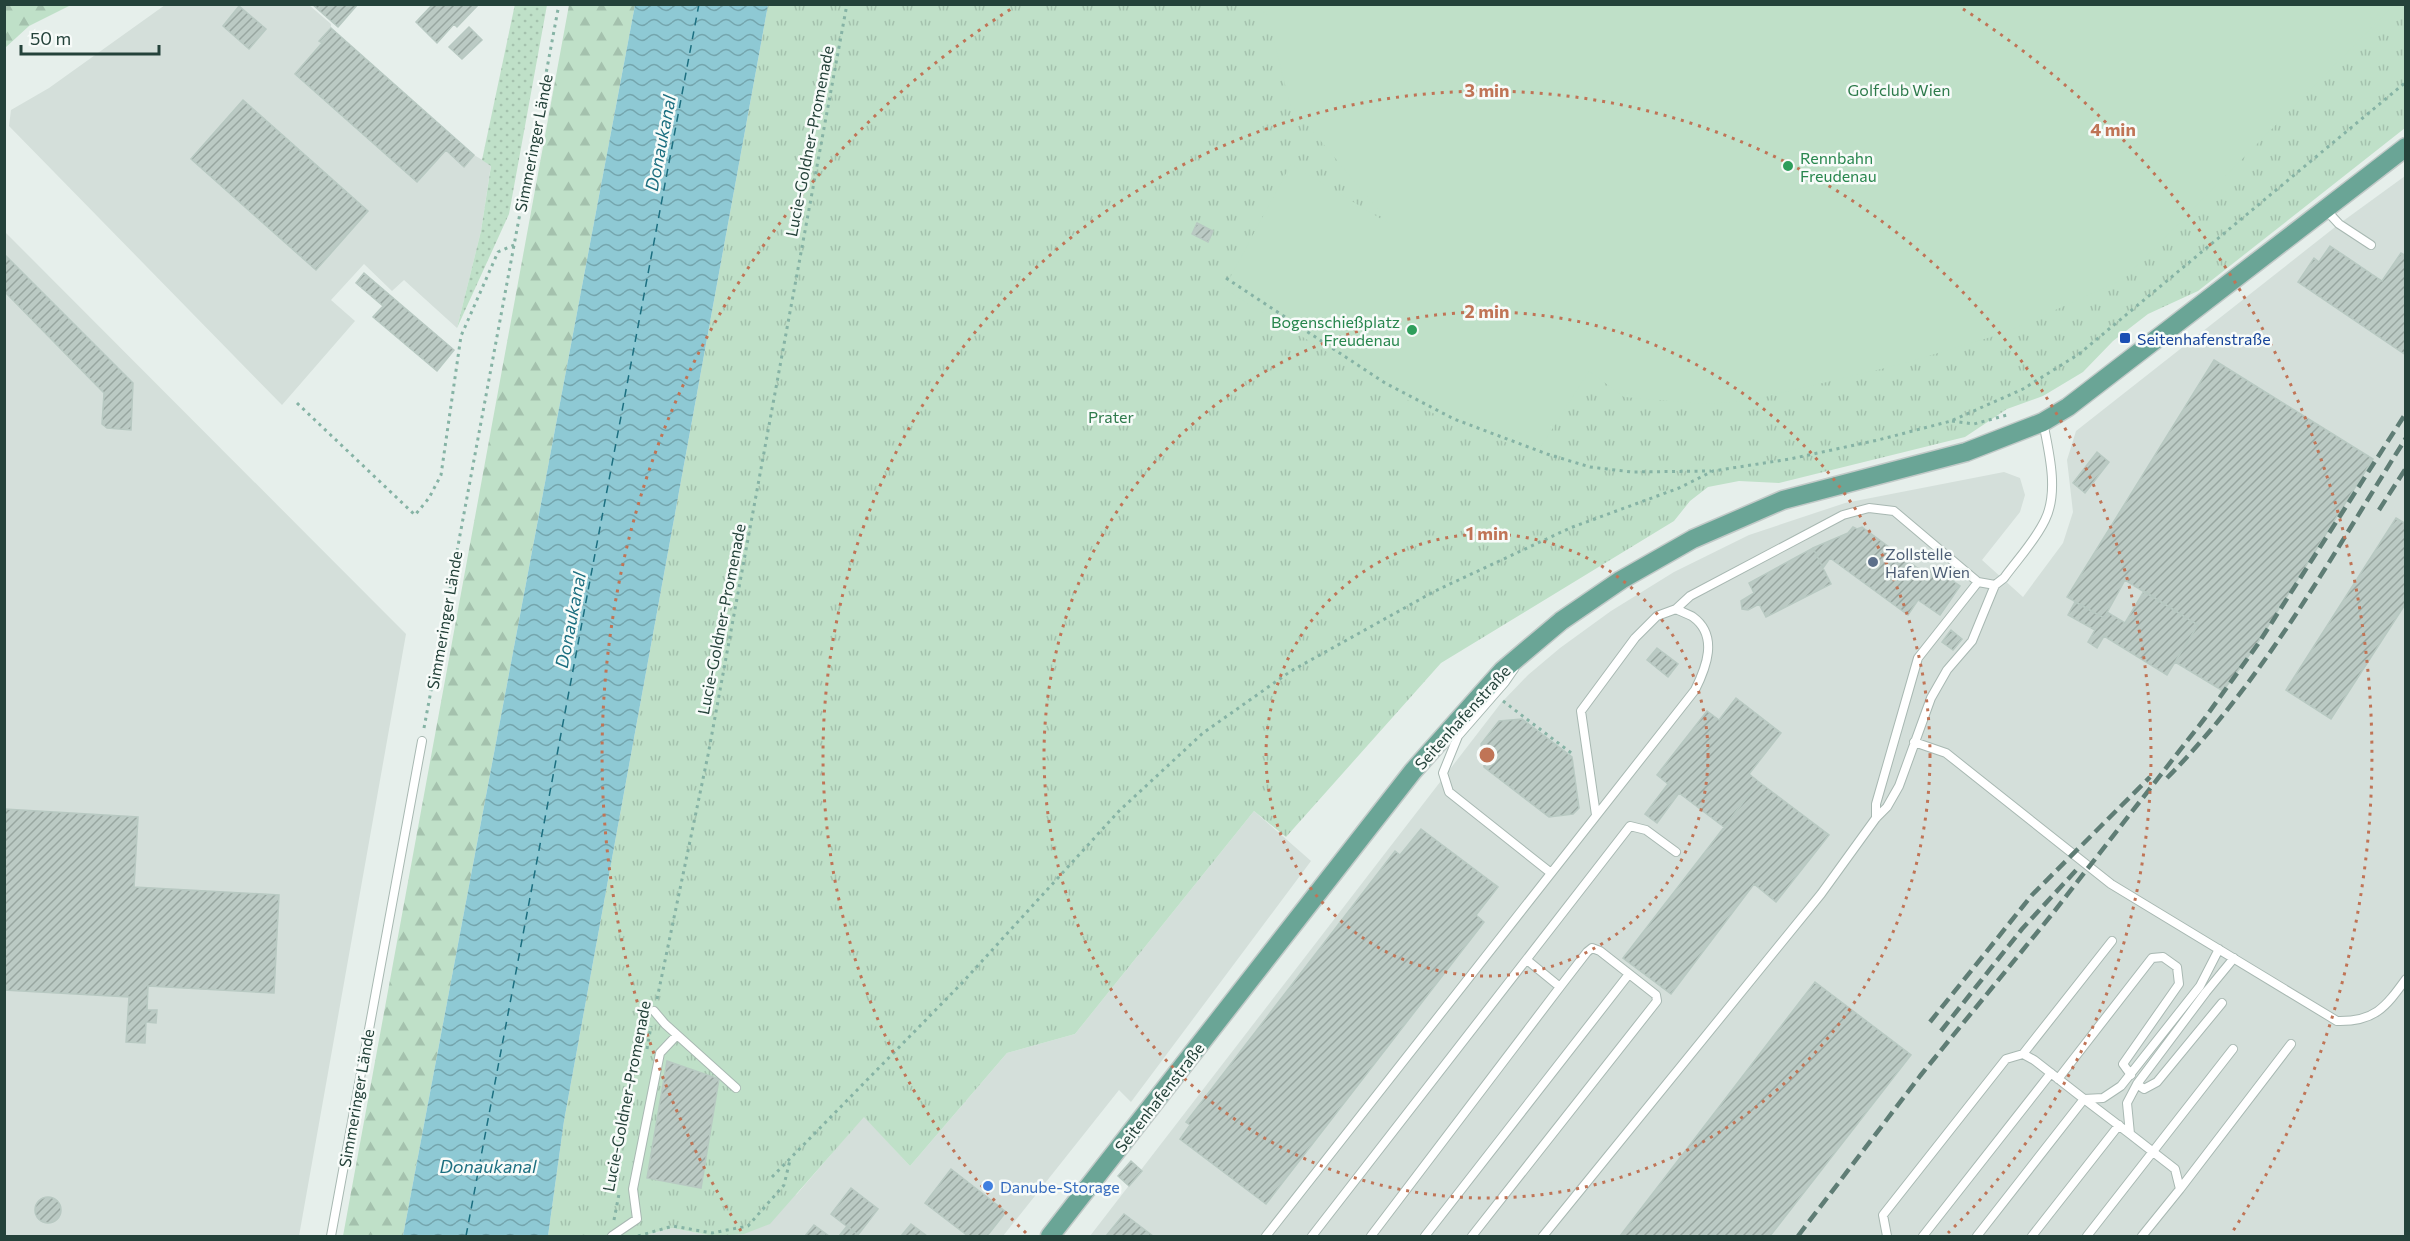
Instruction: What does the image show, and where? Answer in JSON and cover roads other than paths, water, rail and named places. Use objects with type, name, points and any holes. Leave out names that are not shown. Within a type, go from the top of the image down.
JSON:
[{"type":"main road","name":"Seitenhafenstraße","points":[[1050,1236],[1413,771],[1503,670],[1561,621],[1622,580],[1693,540],[1773,504],[1966,452],[2043,422],[2081,397],[2406,147]]},
{"type":"lane","points":[[2326,210],[2339,224],[2371,245]]},
{"type":"lane","points":[[1543,1236],[1821,894],[1876,818],[1887,807],[1899,786],[1931,698],[1947,670],[1972,641],[1995,585],[2004,578],[2045,520],[2051,503],[2049,450],[2043,422]]},
{"type":"lane","points":[[1596,816],[1581,711],[1635,638],[1657,616],[1676,609],[1690,596],[1843,515],[1869,508],[1894,511],[1978,582],[1995,585]]},
{"type":"lane","points":[[1876,818],[1876,804],[1918,658],[1978,582]]},
{"type":"lane","points":[[1266,1236],[1695,690],[1705,669],[1709,647],[1705,631],[1694,617],[1676,609]]},
{"type":"lane","points":[[1528,648],[1505,682],[1458,736],[1443,773],[1449,792],[1551,873]]},
{"type":"lane","name":"Simmeringer Lände","points":[[331,1236],[422,741]]},
{"type":"lane","points":[[1914,742],[1946,753],[2111,884],[2337,1022],[2355,1022],[2369,1017],[2388,1004],[2406,979]]},
{"type":"lane","points":[[1312,1236],[1630,826],[1646,830],[1676,852]]},
{"type":"lane","points":[[1887,1236],[1883,1215],[2006,1059],[2023,1054],[2112,941]]},
{"type":"lane","points":[[1371,1236],[1587,952],[1592,948],[1600,951],[1656,995],[1657,1001],[1472,1236]]},
{"type":"lane","points":[[1977,1236],[2084,1099],[2103,1098],[2121,1086],[2131,1075],[2200,986],[2219,949]]},
{"type":"lane","points":[[1923,1236],[2152,958],[2163,957],[2176,968],[2179,984],[2123,1064],[2131,1075]]},
{"type":"lane","points":[[2130,1134],[2127,1103],[2137,1084],[2234,958]]},
{"type":"lane","points":[[1527,960],[1560,987]]},
{"type":"lane","points":[[1425,1236],[1629,974]]},
{"type":"lane","points":[[2137,1084],[2144,1089],[2157,1082],[2222,1003]]},
{"type":"lane","points":[[654,1011],[736,1088]]},
{"type":"lane","points":[[612,1236],[638,1219],[633,1189],[660,1053],[677,1035]]},
{"type":"lane","points":[[2142,1236],[2291,1044]]},
{"type":"lane","points":[[2087,1236],[2233,1048]]},
{"type":"lane","points":[[2023,1054],[2034,1060],[2175,1169],[2180,1189]]},
{"type":"lane","points":[[2032,1236],[2119,1125]]},
{"type":"water","name":"Donaukanal","points":[[635,5],[768,5],[564,1121],[548,1236],[403,1236]]},
{"type":"railway","points":[[1798,1236],[1920,1076],[2053,913],[2205,718],[2258,644],[2406,413]]},
{"type":"railway","points":[[2167,778],[2202,740],[2266,658],[2296,615],[2406,438]]},
{"type":"railway","points":[[2379,510],[2406,468]]},
{"type":"railway","points":[[1930,1022],[2032,895],[2150,777]]},
{"type":"railway","points":[[1941,1031],[2022,929],[2080,866]]},
{"type":"place","name":"Rennbahn Freudenau","points":[[1788,166]]},
{"type":"place","name":"Bogenschießplatz Freudenau","points":[[1412,330]]},
{"type":"place","name":"Seitenhafenstraße","points":[[2125,338]]},
{"type":"place","name":"Zollstelle Hafen Wien","points":[[1873,562]]},
{"type":"place","name":"Danube-Storage","points":[[988,1186]]},
{"type":"park label","name":"Golfclub Wien","points":[[1899,89]]},
{"type":"park label","name":"Prater","points":[[1111,416]]}]
